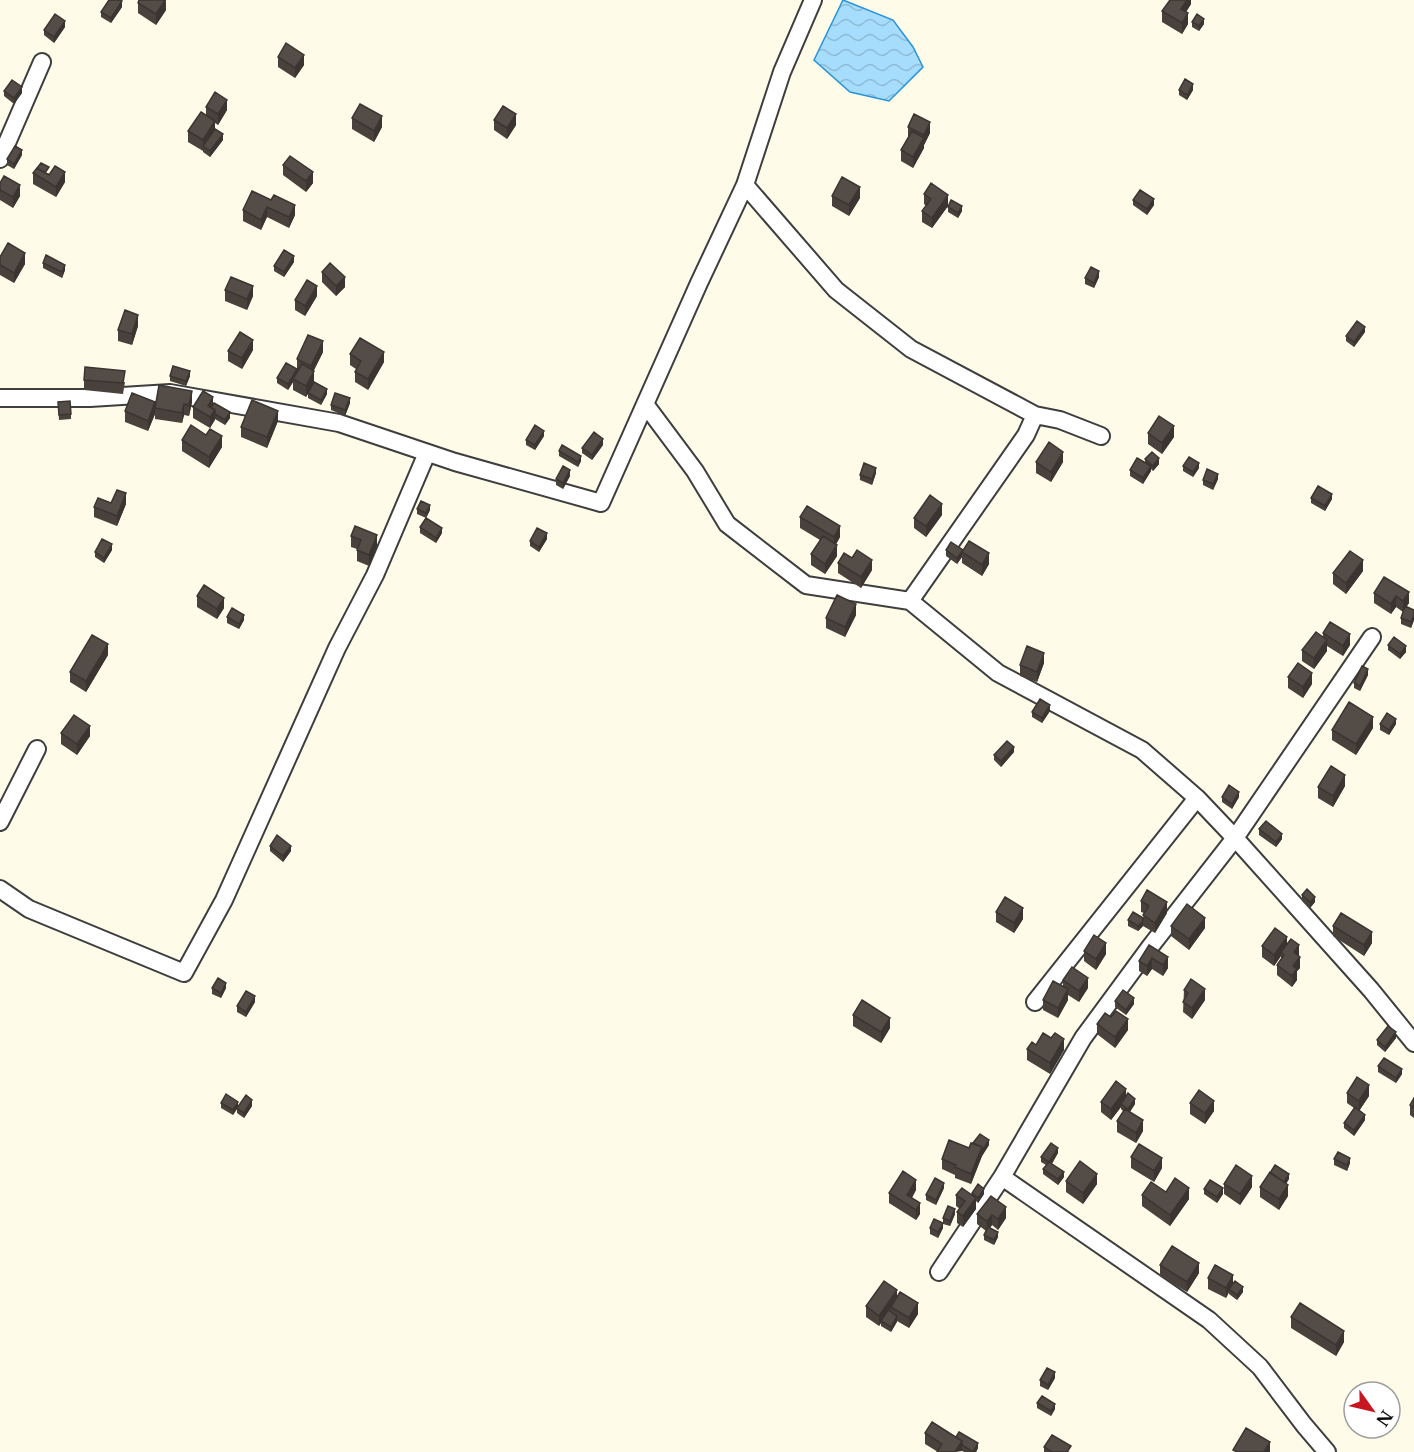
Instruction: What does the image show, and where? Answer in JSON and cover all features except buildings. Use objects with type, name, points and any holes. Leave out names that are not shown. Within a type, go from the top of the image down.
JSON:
[{"type":"street","points":[[0,398],[90,398],[170,393],[339,423],[455,462],[601,503],[746,185],[782,72],[813,0]]},
{"type":"street","points":[[0,159],[42,62]]},
{"type":"street","points":[[746,185],[836,290],[911,349],[1035,415],[1060,420],[1101,436]]},
{"type":"street","points":[[645,404],[695,471],[727,524],[806,585],[910,601],[998,673],[1142,750],[1197,798],[1235,838],[1371,990],[1414,1043]]},
{"type":"street","points":[[910,601],[1026,435],[1035,415]]},
{"type":"street","points":[[0,889],[29,909],[184,973],[224,900],[337,648],[375,575],[427,453]]},
{"type":"street","points":[[939,1272],[1002,1177],[1083,1038],[1235,838],[1372,637]]},
{"type":"street","points":[[0,822],[37,749]]},
{"type":"street","points":[[1035,1002],[1197,798]]},
{"type":"street","points":[[1002,1177],[1209,1320],[1260,1367],[1327,1452]]},
{"type":"water","points":[[843,0],[893,20],[913,47],[923,67],[889,101],[850,92],[814,60]]}]
